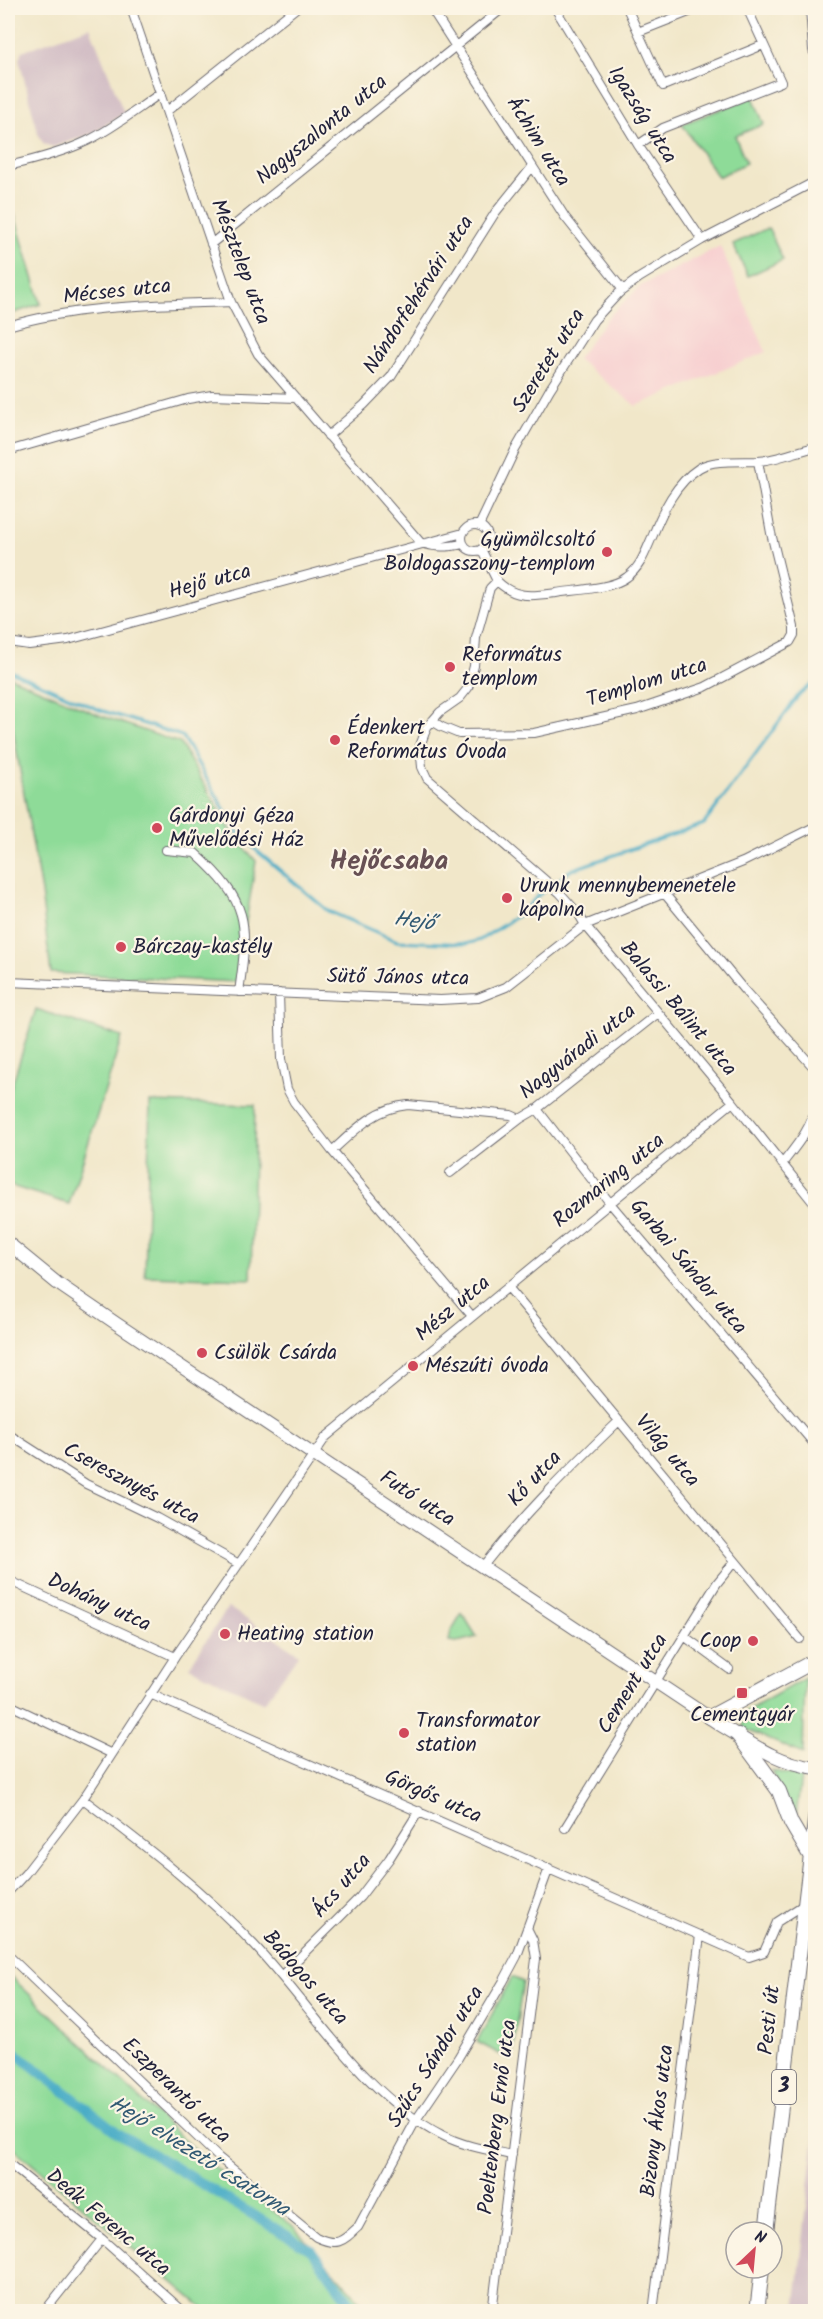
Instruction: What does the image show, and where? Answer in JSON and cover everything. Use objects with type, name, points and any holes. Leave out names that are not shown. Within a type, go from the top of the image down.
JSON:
[{"type":"main road","points":[[813,8],[816,50]]},
{"type":"main road","name":"Futó utca","points":[[8,1243],[57,1283],[108,1318],[710,1717],[773,1757],[816,1768]]},
{"type":"main road","points":[[710,1717],[816,1660]]},
{"type":"main road","points":[[738,1735],[778,1791],[791,1823],[811,1857]]},
{"type":"main road","name":"Pesti út","points":[[768,2220],[809,1891],[816,1813]]},
{"type":"main road","points":[[757,2312],[761,2280]]},
{"type":"street","name":"Mésztelep utca","points":[[131,8],[231,302],[258,354],[421,543]]},
{"type":"street","points":[[167,111],[296,8]]},
{"type":"street","name":"Áchim utca","points":[[431,8],[565,217],[623,290]]},
{"type":"street","name":"Nagyszalonta utca","points":[[211,244],[503,8]]},
{"type":"street","name":"Igazság utca","points":[[555,8],[638,145],[702,240]]},
{"type":"street","points":[[627,8],[663,86],[763,45]]},
{"type":"street","points":[[638,32],[699,8]]},
{"type":"street","points":[[638,145],[663,128],[781,82],[747,8]]},
{"type":"street","points":[[8,166],[70,149],[87,141],[105,132],[161,93]]},
{"type":"street","name":"Nándorfehérvári utca","points":[[328,436],[364,405],[391,377],[495,213],[532,167]]},
{"type":"street","name":"Szeretet utca","points":[[479,526],[514,450],[555,381],[594,320],[623,290],[702,240],[816,182]]},
{"type":"street","name":"Mécses utca","points":[[8,326],[26,321],[125,306],[231,302]]},
{"type":"street","points":[[8,451],[188,399],[212,395],[296,398]]},
{"type":"street","points":[[481,549],[497,581],[506,590],[520,595],[542,595],[608,585],[626,579],[639,566],[667,504],[682,483],[701,466],[743,460],[758,461],[816,447]]},
{"type":"street","name":"Templom utca","points":[[432,721],[459,734],[534,733],[637,710],[705,687],[790,642],[794,635],[794,627],[771,533],[758,461]]},
{"type":"street","points":[[421,543],[432,547],[463,544],[472,550],[481,549],[488,537],[485,530],[479,526],[470,526],[463,533],[463,544]]},
{"type":"street","name":"Hejő utca","points":[[8,642],[29,645],[68,640],[463,533]]},
{"type":"street","name":"Balassi Bálint utca","points":[[497,581],[490,588],[476,638],[474,666],[468,688],[460,698],[440,712],[423,735],[420,757],[427,778],[560,893],[816,1206]]},
{"type":"street","name":"Sütő János utca","points":[[8,982],[440,999],[478,998],[506,987],[585,925],[743,862],[816,826]]},
{"type":"street","points":[[166,850],[195,853],[230,889],[245,926],[245,952],[239,992]]},
{"type":"street","points":[[664,893],[744,990],[816,1070]]},
{"type":"street","points":[[279,993],[281,1059],[287,1089],[294,1102],[332,1151],[472,1316]]},
{"type":"street","name":"Nagyváradi utca","points":[[450,1173],[520,1119],[537,1109],[657,1013]]},
{"type":"street","name":"Rozmaring utca","points":[[508,1287],[733,1102]]},
{"type":"street","points":[[782,1164],[804,1134],[814,1114],[816,1104]]},
{"type":"street","name":"Nagyváradi utca","points":[[332,1151],[364,1121],[394,1106],[408,1105],[511,1115],[520,1119]]},
{"type":"street","name":"Garbai Sándor utca","points":[[537,1109],[610,1203],[816,1446]]},
{"type":"street","name":"Mész utca","points":[[8,1892],[25,1874],[83,1799],[150,1694],[326,1437],[508,1287]]},
{"type":"street","name":"Világ utca","points":[[508,1287],[800,1639]]},
{"type":"street","name":"Kő utca","points":[[483,1566],[512,1529],[580,1457],[619,1421]]},
{"type":"street","name":"Cseresznyés utca","points":[[8,1434],[87,1484],[157,1518],[239,1564]]},
{"type":"street","name":"Cement utca","points":[[565,1828],[717,1583],[735,1561]]},
{"type":"street","name":"Dohány utca","points":[[8,1580],[175,1657]]},
{"type":"street","points":[[684,1636],[729,1669]]},
{"type":"street","name":"Görgős utca","points":[[150,1694],[748,1957],[764,1952],[777,1922],[809,1891]]},
{"type":"street","points":[[8,1704],[112,1754]]},
{"type":"street","name":"Bádogos utca","points":[[83,1799],[214,1904],[255,1946],[373,2084],[416,2120],[443,2136],[512,2155]]},
{"type":"street","name":"Ács utca","points":[[281,1976],[360,1897],[389,1859],[419,1811]]},
{"type":"street","name":"Szűcs Sándor utca","points":[[328,2243],[337,2243],[345,2239],[358,2227],[416,2120],[458,2058],[503,1982],[517,1956],[549,1868]]},
{"type":"street","name":"Poeltenberg Ernő utca","points":[[492,2312],[536,1959],[533,1940],[527,1928]]},
{"type":"street","name":"Bizony Ákos utca","points":[[653,2312],[700,1935]]},
{"type":"street","name":"Eszperantó utca","points":[[8,1955],[218,2157],[316,2236],[328,2243]]},
{"type":"street","name":"Deák Ferenc utca","points":[[8,2163],[102,2239],[184,2312]]},
{"type":"street","points":[[44,2312],[102,2239]]},
{"type":"shaded area","points":[[90,27],[124,113],[92,134],[53,147],[44,144],[39,137],[19,59],[22,51]]},
{"type":"shaded area","points":[[720,246],[766,352],[636,406],[577,359],[609,316],[641,286]]},
{"type":"shaded area","points":[[228,1607],[299,1654],[264,1703],[189,1667]]},
{"type":"shaded area","points":[[815,2134],[815,2311],[795,2311]]},
{"type":"green space","points":[[753,97],[764,124],[735,136],[746,163],[718,177],[682,124]]},
{"type":"green space","points":[[8,193],[41,304],[8,315]]},
{"type":"green space","points":[[768,228],[783,260],[748,276],[733,244]]},
{"type":"green space","points":[[8,676],[99,715],[180,743],[234,836],[256,861],[236,982],[51,973],[41,892],[8,705]]},
{"type":"green space","points":[[36,1009],[122,1037],[69,1204],[8,1185],[8,1097]]},
{"type":"green space","points":[[150,1102],[255,1105],[251,1279],[145,1276]]},
{"type":"green space","points":[[462,1613],[477,1637],[457,1642],[449,1641],[451,1631]]},
{"type":"green space","points":[[805,1678],[803,1754],[742,1728],[745,1712]]},
{"type":"green space","points":[[771,1770],[801,1777],[795,1824]]},
{"type":"green space","points":[[8,1974],[204,2159],[292,2225],[369,2311],[207,2311],[8,2144]]},
{"type":"green space","points":[[512,1977],[523,1982],[511,2060],[477,2042]]},
{"type":"waterway","name":"Hejő","points":[[8,670],[100,710],[182,736],[238,833],[328,911],[397,941],[466,944],[480,940],[517,916],[540,894],[571,870],[704,824],[798,696],[816,681]]},
{"type":"waterway","name":"Hejő elvezető csatorna","points":[[8,2047],[118,2133],[311,2250],[357,2312]]},
{"type":"place","name":"Gyümölcsoltó Boldogasszony-templom","points":[[607,552]]},
{"type":"place","name":"Református templom","points":[[450,667]]},
{"type":"place","name":"Édenkert Református Óvoda","points":[[335,740]]},
{"type":"place","name":"Gárdonyi Géza Művelődési Ház","points":[[157,828]]},
{"type":"place","name":"Urunk mennybemenetele kápolna","points":[[507,898]]},
{"type":"place","name":"Bárczay-kastély","points":[[121,947]]},
{"type":"place","name":"Csülök Csárda","points":[[202,1353]]},
{"type":"place","name":"Mészúti óvoda","points":[[413,1366]]},
{"type":"place","name":"Heating station","points":[[225,1634]]},
{"type":"place","name":"Coop","points":[[753,1641]]},
{"type":"place","name":"Cementgyár","points":[[742,1693]]},
{"type":"place","name":"Transformator station","points":[[404,1733]]},
{"type":"district","name":"Hejőcsaba","points":[[389,861]]}]
